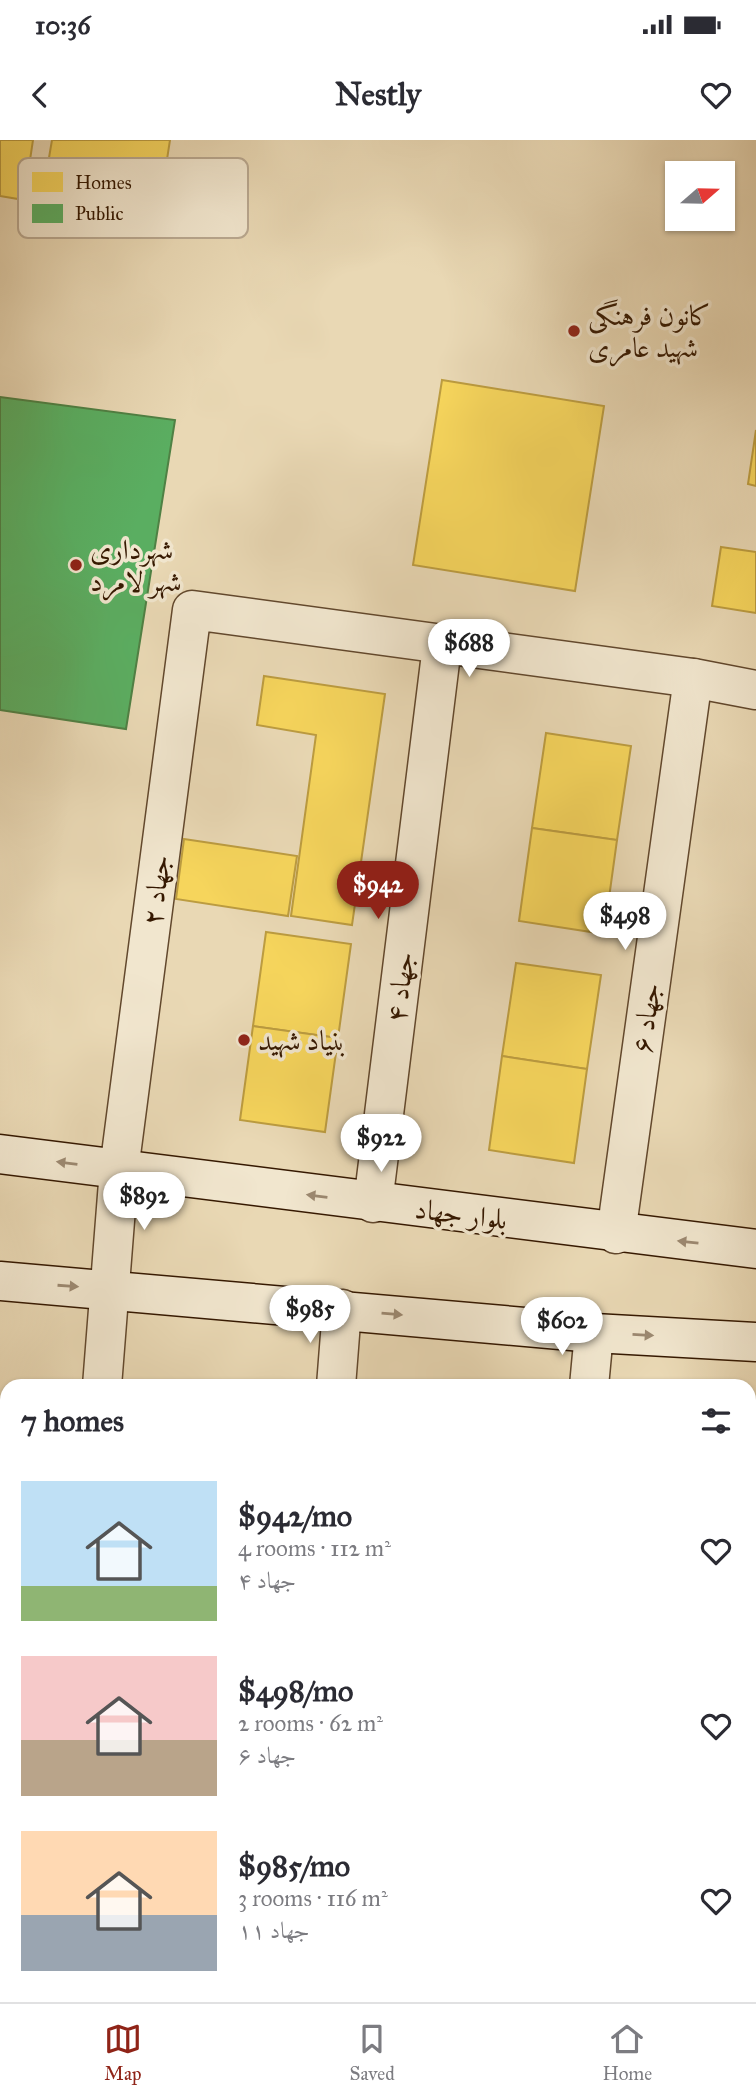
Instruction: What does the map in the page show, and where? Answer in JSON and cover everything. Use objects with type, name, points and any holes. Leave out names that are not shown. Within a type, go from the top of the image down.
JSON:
[{"type":"street","name":"جهاد ۲","points":[[103,1379],[119,1170],[192,610],[442,646]]},
{"type":"street","points":[[442,646],[693,678],[756,690]]},
{"type":"street","name":"جهاد ۴","points":[[373,1203],[442,646]]},
{"type":"street","name":"جهاد ۶","points":[[616,1234],[693,678]]},
{"type":"street","name":"بلوار جهاد","points":[[0,1154],[616,1234],[756,1249]]},
{"type":"street","points":[[0,1281],[594,1333],[756,1342]]},
{"type":"street","points":[[337,1379],[342,1309]]},
{"type":"street","points":[[590,1379],[594,1333]]},
{"type":"building: Homes","points":[[0,140],[33,140],[30,158],[18,158],[18,199],[0,196]]},
{"type":"building: Homes","points":[[52,140],[170,140],[167,158],[49,158]]},
{"type":"building: Homes","points":[[442,380],[604,406],[575,591],[413,565]]},
{"type":"building: Homes","points":[[32,407],[165,427],[151,527],[18,508]]},
{"type":"building: Homes","points":[[756,430],[756,486],[748,484]]},
{"type":"building: Homes","points":[[721,547],[756,552],[756,613],[712,606]]},
{"type":"building: Homes","points":[[264,676],[385,694],[352,925],[291,916],[316,735],[257,725]]},
{"type":"building: Homes","points":[[546,733],[631,746],[617,840],[532,828]]},
{"type":"building: Homes","points":[[532,828],[617,840],[604,934],[519,921]]},
{"type":"building: Homes","points":[[184,839],[297,856],[288,916],[176,899]]},
{"type":"building: Homes","points":[[266,932],[351,944],[338,1038],[253,1026]]},
{"type":"building: Homes","points":[[516,963],[601,975],[587,1069],[502,1056]]},
{"type":"building: Homes","points":[[253,1026],[338,1038],[325,1132],[240,1120]]},
{"type":"building: Homes","points":[[502,1056],[587,1069],[574,1163],[489,1150]]},
{"type":"building: Public","name":"شهرداری شهر لامرد","points":[[0,397],[175,420],[126,729],[0,710]]},
{"type":"place","name":"کانون فرهنگی شهید عامری","points":[[574,331]]},
{"type":"place","name":"شهرداری شهر لامرد","points":[[76,565]]},
{"type":"place","name":"بنیاد شهید","points":[[244,1040]]}]
